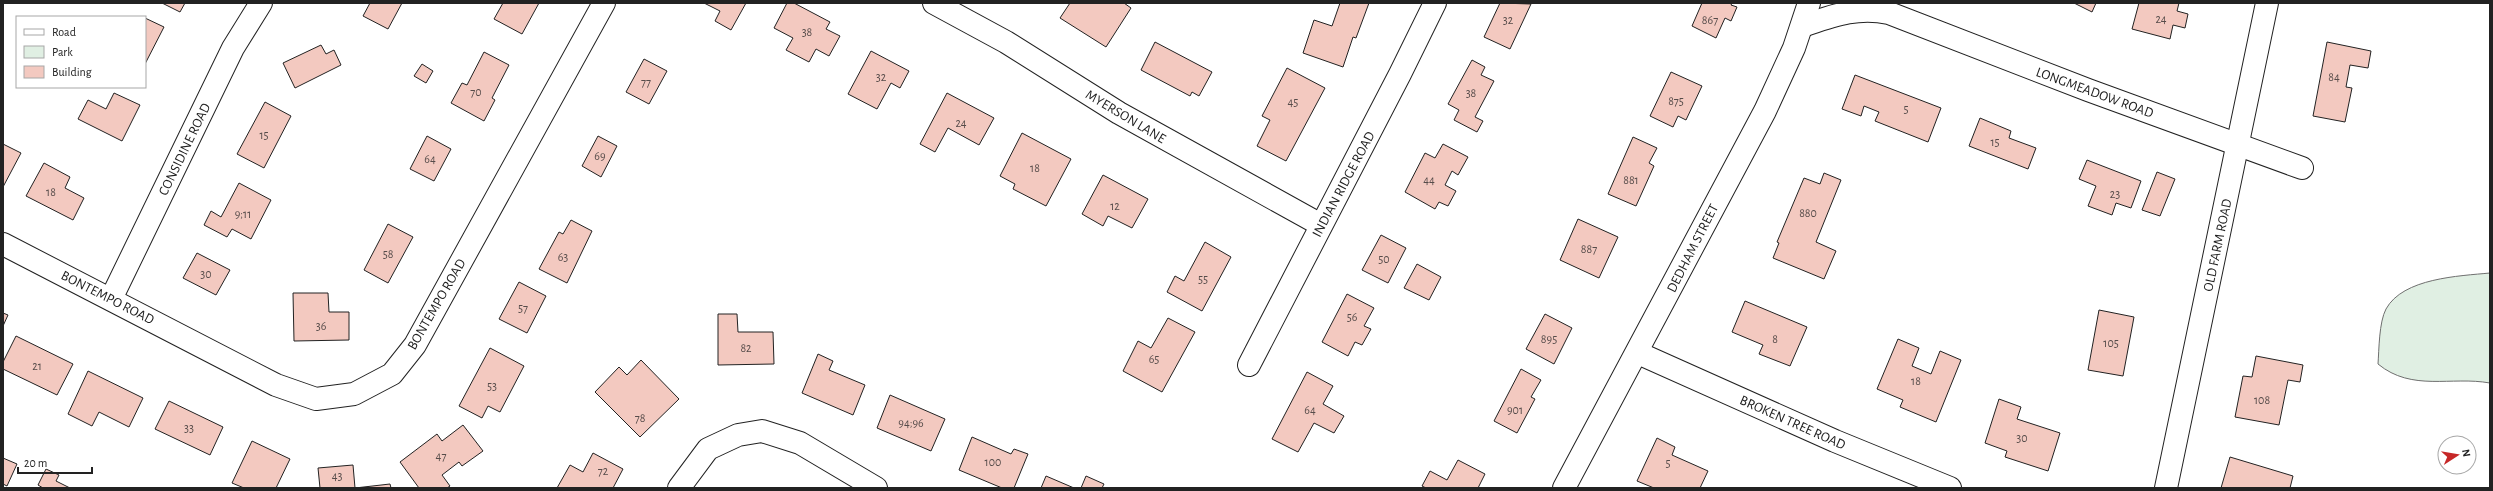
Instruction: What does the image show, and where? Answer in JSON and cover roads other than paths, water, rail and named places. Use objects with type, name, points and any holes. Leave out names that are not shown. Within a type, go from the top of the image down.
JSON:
[{"type":"street","name":"CONSIDINE ROAD","points":[[111,298],[233,48],[261,3]]},
{"type":"street","name":"BONTEMPO ROAD","points":[[3,244],[111,298],[276,385],[316,399],[354,394],[392,374],[415,345],[604,3]]},
{"type":"street","name":"MYERSON LANE","points":[[934,3],[1006,42],[1119,114],[1321,225]]},
{"type":"street","name":"INDIAN RIDGE ROAD","points":[[1248,365],[1435,3]]},
{"type":"street","name":"DEDHAM STREET","points":[[1564,488],[1638,353],[1705,221],[1765,111],[1802,26],[1809,3]]},
{"type":"street","name":"OLD FARM ROAD","points":[[2166,488],[2267,3]]},
{"type":"street","name":"LONGMEADOW ROAD","points":[[1802,26],[1846,12],[1884,8],[2088,90],[2302,168]]},
{"type":"street","name":"BROKEN TREE ROAD","points":[[1638,353],[1835,441],[1950,488]]},
{"type":"street","points":[[679,488],[708,449],[738,435],[762,431],[800,443],[876,488]]}]
